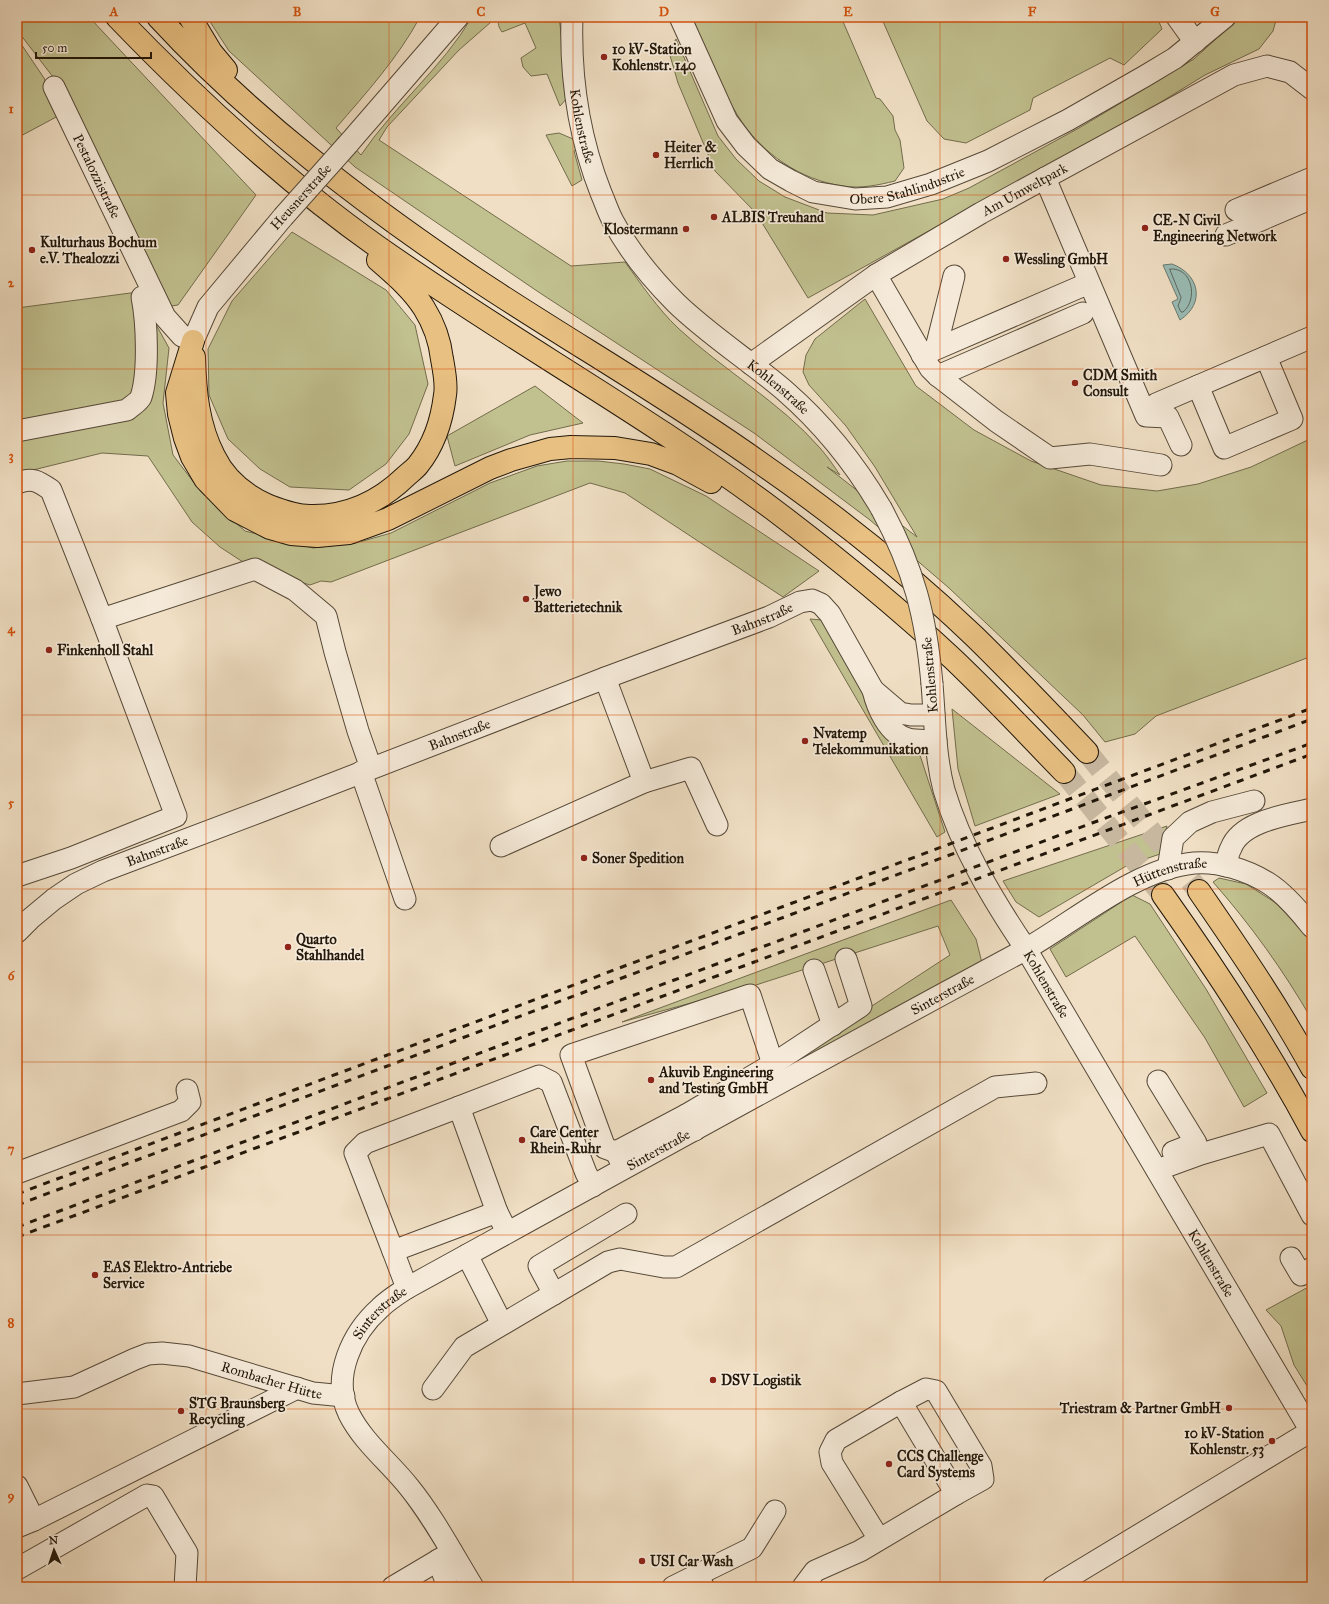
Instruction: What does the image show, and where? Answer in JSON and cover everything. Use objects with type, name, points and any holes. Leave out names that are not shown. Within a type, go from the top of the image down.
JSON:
[{"type":"highway","points":[[117,17],[168,70],[410,290],[424,309],[434,328],[440,348],[446,393],[441,419],[433,441],[418,465],[394,488],[368,505],[341,513],[310,516],[285,512],[262,503],[242,491],[214,457],[198,413],[193,342]]},
{"type":"highway","points":[[158,17],[201,61],[268,123],[352,191],[420,241],[502,296],[692,416],[756,459],[823,508],[878,552],[974,636],[1035,696],[1087,752]]},
{"type":"highway","points":[[190,17],[212,52],[268,123]]},
{"type":"highway","points":[[298,187],[376,246],[481,316],[600,392],[774,510],[847,566],[953,659],[1009,714],[1064,772]]},
{"type":"highway","points":[[193,342],[177,393],[181,420],[192,457],[205,479],[235,510],[270,528],[291,534],[317,536],[349,533],[388,519],[490,468],[511,460],[550,449],[571,447],[615,448],[651,454],[678,464],[713,483],[744,504],[774,510]]},
{"type":"highway","points":[[1199,891],[1247,959],[1292,1032],[1312,1068]]},
{"type":"highway","points":[[1163,895],[1232,996],[1263,1045],[1312,1131]]},
{"type":"street","name":"Heusnerstraße","points":[[419,60],[440,17]]},
{"type":"street","name":"Heusnerstraße","points":[[193,342],[208,306],[283,217],[402,84],[419,60],[458,17]]},
{"type":"street","name":"Kohlenstraße","points":[[565,17],[571,39]]},
{"type":"street","name":"Kohlenstraße","points":[[572,17],[571,39],[579,119],[584,144],[592,169],[613,221],[640,263],[677,303],[816,419],[842,449],[881,508],[902,551],[919,600],[926,631],[932,684],[937,756],[944,789],[951,811],[966,845],[1003,915],[1026,949],[1312,1432],[1053,1587]]},
{"type":"street","name":"Obere Stahlindustrie","points":[[680,17],[727,121],[746,146],[770,169],[813,192],[855,199],[887,197],[902,193],[932,184],[988,161],[1068,120],[1175,58],[1225,17]]},
{"type":"street","points":[[1177,17],[1195,42]]},
{"type":"street","name":"Am Umweltpark","points":[[751,364],[876,275],[1045,178],[1234,75],[1267,66],[1290,72],[1312,89]]},
{"type":"street","name":"Pestalozzistraße","points":[[54,87],[165,317],[182,336],[193,342]]},
{"type":"street","points":[[1045,178],[1146,416],[1168,417],[1181,445]]},
{"type":"street","points":[[1236,210],[1312,178]]},
{"type":"street","points":[[1226,236],[1312,198]]},
{"type":"street","points":[[876,275],[929,352]]},
{"type":"street","points":[[954,276],[929,352],[930,368],[938,376],[996,421],[1050,458],[1090,454],[1161,465]]},
{"type":"street","points":[[929,352],[1089,283]]},
{"type":"street","points":[[17,431],[127,410],[140,399],[144,382],[147,347],[142,297],[153,294]]},
{"type":"street","points":[[938,376],[1083,313]]},
{"type":"street","points":[[1156,404],[1312,337]]},
{"type":"street","points":[[1198,386],[1224,448],[1285,422],[1292,419],[1266,357]]},
{"type":"street","points":[[17,483],[26,480],[38,481],[51,490],[186,839]]},
{"type":"street","points":[[102,619],[255,570],[295,590],[326,616],[354,716],[366,770],[405,899]]},
{"type":"street","name":"Bahnstraße","points":[[17,932],[42,909],[76,884],[103,871],[605,678],[769,617],[800,602],[812,600],[821,604],[830,614],[872,690],[876,702],[885,719],[898,735],[908,739],[936,741]]},
{"type":"street","points":[[605,678],[644,782]]},
{"type":"street","name":"Bahnstraße","points":[[872,690],[900,713],[910,715],[934,715]]},
{"type":"street","points":[[501,846],[644,782],[691,768],[717,824]]},
{"type":"street","points":[[1168,869],[1172,838],[1190,822],[1212,812],[1254,801]]},
{"type":"street","points":[[1226,866],[1231,847],[1243,832],[1278,817],[1312,809]]},
{"type":"street","points":[[17,876],[71,858],[176,816]]},
{"type":"street","name":"Hüttenstraße","points":[[1026,949],[1128,886],[1168,869],[1194,863],[1226,866],[1246,872],[1270,884],[1292,904],[1312,927]]},
{"type":"street","name":"Sinterstraße","points":[[344,1396],[342,1381],[346,1362],[352,1344],[360,1329],[380,1308],[407,1288],[593,1186],[620,1161],[691,1122],[1026,949]]},
{"type":"street","points":[[691,1122],[773,1064],[861,1006],[846,959]]},
{"type":"street","points":[[814,970],[832,1025]]},
{"type":"street","points":[[620,1161],[605,1148],[571,1055],[750,995],[773,1064]]},
{"type":"street","points":[[407,1288],[355,1152],[366,1143],[539,1076],[551,1082],[586,1173],[593,1186]]},
{"type":"street","points":[[1154,1165],[1196,1143],[1158,1081]]},
{"type":"street","points":[[433,1389],[464,1347],[608,1262],[620,1259],[664,1267],[676,1267],[995,1087],[1036,1083]]},
{"type":"street","points":[[17,1173],[181,1111],[190,1102],[187,1090]]},
{"type":"street","points":[[459,1107],[497,1212],[508,1233]]},
{"type":"street","points":[[1154,1165],[1201,1154],[1268,1134],[1312,1215]]},
{"type":"street","points":[[393,1251],[497,1212]]},
{"type":"street","points":[[554,1294],[539,1266],[626,1214]]},
{"type":"street","points":[[467,1255],[502,1324]]},
{"type":"street","points":[[1291,1258],[1301,1275],[1312,1268]]},
{"type":"street","name":"Rombacher Hütte","points":[[17,1394],[74,1387],[135,1359],[148,1354],[162,1353],[189,1356],[313,1393],[344,1396]]},
{"type":"street","points":[[17,1486],[26,1524],[297,1388]]},
{"type":"street","points":[[809,1579],[860,1551],[983,1479],[981,1466],[936,1390],[926,1389],[836,1440],[830,1452],[832,1463],[879,1539]]},
{"type":"street","points":[[344,1396],[349,1414],[367,1440],[425,1507],[445,1556],[448,1587]]},
{"type":"street","points":[[901,1402],[956,1494]]},
{"type":"street","points":[[17,1568],[147,1495],[153,1496],[187,1553],[186,1587]]},
{"type":"street","points":[[673,1587],[700,1581],[752,1548],[775,1511]]},
{"type":"street","points":[[393,1587],[445,1556]]},
{"type":"street","points":[[445,1556],[473,1587]]},
{"type":"shaded area","points":[[17,17],[89,17],[256,195],[178,305],[165,307],[124,219],[53,77],[17,30]]},
{"type":"shaded area","points":[[207,17],[420,17],[392,61],[336,128],[361,155],[388,120],[447,53],[472,17],[493,17],[491,22],[459,50],[387,127],[379,140],[571,266],[625,262],[657,305],[678,328],[804,431],[820,448],[840,475],[827,467],[917,537],[875,467],[846,426],[809,385],[803,372],[806,355],[815,339],[865,299],[916,386],[974,430],[1031,461],[1101,485],[1157,491],[1198,484],[1251,467],[1312,438],[1312,656],[1156,716],[1135,734],[1105,742],[1083,715],[949,588],[870,520],[754,433],[537,291],[355,167],[229,51]]},
{"type":"shaded area","points":[[499,17],[559,17],[569,96],[560,106],[547,74],[531,76],[523,67],[521,58],[536,48],[525,23],[502,32],[498,21]]},
{"type":"shaded area","points":[[692,17],[841,17],[876,98],[880,99],[893,116],[895,130],[900,140],[904,168],[895,181],[863,187],[843,186],[827,183],[797,171],[770,153],[747,129],[731,104],[713,68]]},
{"type":"shaded area","points":[[881,17],[1157,17],[1162,29],[1124,65],[1110,58],[1033,98],[1030,110],[966,143],[944,139],[927,121]]},
{"type":"shaded area","points":[[1240,17],[1277,17],[1273,31],[1259,49],[1205,75],[1161,102],[808,298],[756,213],[715,171],[678,83],[669,52],[676,39],[718,136],[736,159],[759,181],[785,197],[827,213],[873,215],[943,199],[969,188],[1079,128],[1194,59]]},
{"type":"shaded area","points":[[17,38],[44,78],[60,115],[17,138]]},
{"type":"shaded area","points":[[559,133],[573,139],[577,150],[574,151],[582,180],[572,186],[546,135]]},
{"type":"shaded area","points":[[292,232],[386,290],[415,325],[428,384],[409,434],[386,464],[349,490],[290,487],[260,469],[228,439],[209,395],[208,349],[232,301]]},
{"type":"shaded area","points":[[138,292],[169,348],[163,403],[173,455],[201,492],[245,531],[313,548],[356,543],[391,533],[490,483],[537,466],[567,461],[598,461],[650,469],[706,496],[819,571],[783,597],[625,493],[590,483],[331,582],[321,581],[310,585],[249,566],[220,547],[192,522],[148,456],[102,453],[17,475],[17,308]]},
{"type":"shaded area","points":[[535,386],[583,423],[530,435],[455,466],[447,436]]},
{"type":"shaded area","points":[[810,619],[822,620],[883,730],[918,749],[945,832],[937,837]]},
{"type":"shaded area","points":[[952,709],[1060,794],[975,826],[958,769]]},
{"type":"shaded area","points":[[1167,826],[1160,854],[1128,865],[1039,917],[1016,902],[1003,881]]},
{"type":"shaded area","points":[[1219,878],[1246,884],[1284,908],[1312,940],[1312,1020],[1266,948],[1213,882]]},
{"type":"shaded area","points":[[1132,895],[1150,904],[1206,989],[1267,1093],[1244,1107],[1205,1038],[1135,936],[1066,977],[1050,949]]},
{"type":"shaded area","points":[[951,900],[976,939],[982,963],[698,1118],[950,955],[938,926],[756,985],[622,1022]]},
{"type":"shaded area","points":[[1312,1285],[1312,1394],[1294,1365],[1281,1326],[1266,1310]]},
{"type":"water","points":[[1172,264],[1188,275],[1196,289],[1194,305],[1180,320],[1172,302],[1178,299],[1163,265]]},
{"type":"tunnel","points":[[1087,752],[1199,891]]},
{"type":"tunnel","points":[[1064,772],[1163,895]]},
{"type":"railway","points":[[17,1194],[1312,708]]},
{"type":"railway","points":[[17,1205],[1312,719]]},
{"type":"railway","points":[[17,1227],[1092,823],[1312,743]]},
{"type":"railway","points":[[17,1237],[1312,754]]},
{"type":"place","name":"10 kV-Station Kohlenstr. 140","points":[[604,57]]},
{"type":"place","name":"Heiter & Herrlich","points":[[656,155]]},
{"type":"place","name":"ALBIS Treuhand","points":[[714,217]]},
{"type":"place","name":"CE-N Civil Engineering Network","points":[[1145,228]]},
{"type":"place","name":"Klostermann","points":[[686,229]]},
{"type":"place","name":"Kulturhaus Bochum e.V. Thealozzi","points":[[32,250]]},
{"type":"place","name":"Wessling GmbH","points":[[1006,259]]},
{"type":"place","name":"CDM Smith Consult","points":[[1075,383]]},
{"type":"place","name":"Jewo Batterietechnik","points":[[526,599]]},
{"type":"place","name":"Finkenholl Stahl","points":[[49,650]]},
{"type":"place","name":"Nvatemp Telekommunikation","points":[[805,741]]},
{"type":"place","name":"Soner Spedition","points":[[584,858]]},
{"type":"place","name":"Quarto Stahlhandel","points":[[288,947]]},
{"type":"place","name":"Akuvib Engineering and Testing GmbH","points":[[651,1080]]},
{"type":"place","name":"Care Center Rhein-Ruhr","points":[[522,1140]]},
{"type":"place","name":"EAS Elektro-Antriebe Service","points":[[95,1275]]},
{"type":"place","name":"DSV Logistik","points":[[713,1380]]},
{"type":"place","name":"Triestram & Partner GmbH","points":[[1229,1408]]},
{"type":"place","name":"STG Braunsberg Recycling","points":[[181,1411]]},
{"type":"place","name":"10 kV-Station Kohlenstr. 53","points":[[1272,1441]]},
{"type":"place","name":"CCS Challenge Card Systems","points":[[889,1464]]},
{"type":"place","name":"USI Car Wash","points":[[642,1561]]}]
